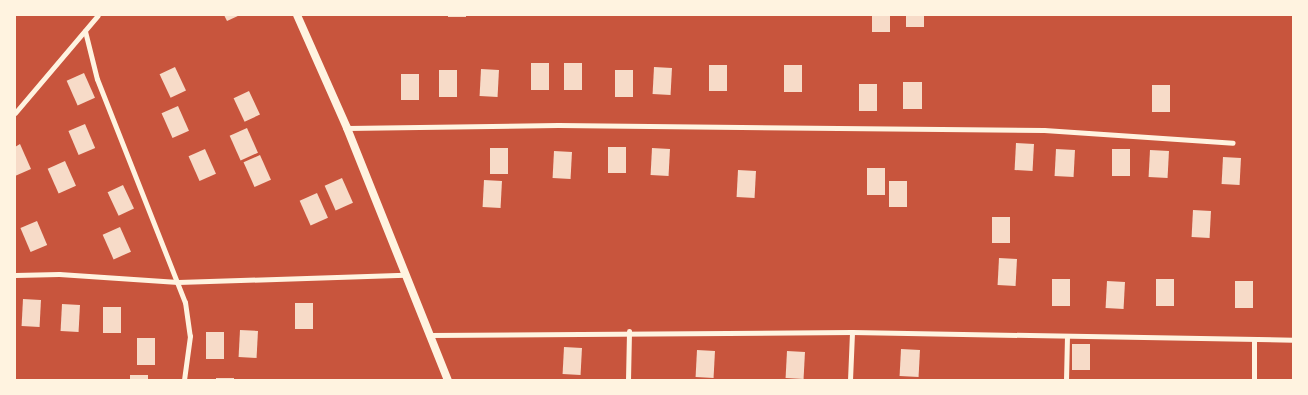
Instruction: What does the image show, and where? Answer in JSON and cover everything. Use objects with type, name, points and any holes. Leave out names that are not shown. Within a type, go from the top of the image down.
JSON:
[{"type":"street","points":[[15,114],[98,15]]},
{"type":"street","points":[[297,15],[347,128],[448,380]]},
{"type":"street","points":[[85,31],[97,79],[178,282],[190,336],[184,380]]},
{"type":"street","points":[[347,128],[558,125],[1044,130],[1233,143]]},
{"type":"street","points":[[15,275],[60,274],[178,282],[405,275]]},
{"type":"street","points":[[430,334],[629,331],[852,332],[1293,340]]},
{"type":"street","points":[[628,380],[629,331]]},
{"type":"street","points":[[850,380],[852,332]]},
{"type":"street","points":[[1066,380],[1067,336]]},
{"type":"street","points":[[1254,340],[1254,380]]},
{"type":"building","points":[[224,15],[240,15],[227,21]]},
{"type":"building","points":[[448,15],[466,15],[466,17],[448,17]]},
{"type":"building","points":[[872,15],[890,15],[890,32],[872,32]]},
{"type":"building","points":[[906,15],[924,15],[924,27],[906,27]]},
{"type":"building","points":[[531,63],[549,63],[549,90],[531,90]]},
{"type":"building","points":[[564,63],[582,63],[582,90],[564,90]]},
{"type":"building","points":[[709,65],[727,65],[727,91],[709,91]]},
{"type":"building","points":[[784,65],[802,65],[802,92],[784,92]]},
{"type":"building","points":[[175,67],[186,91],[171,98],[160,74]]},
{"type":"building","points":[[654,67],[672,68],[671,95],[653,94]]},
{"type":"building","points":[[481,69],[499,70],[498,97],[480,96]]},
{"type":"building","points":[[439,70],[457,70],[457,97],[439,97]]},
{"type":"building","points":[[615,70],[633,70],[633,97],[615,97]]},
{"type":"building","points":[[84,73],[95,98],[78,105],[67,81]]},
{"type":"building","points":[[401,74],[419,74],[419,100],[401,100]]},
{"type":"building","points":[[903,82],[922,82],[922,109],[903,109]]},
{"type":"building","points":[[859,84],[877,84],[877,111],[859,111]]},
{"type":"building","points":[[1152,85],[1170,85],[1170,112],[1152,112]]},
{"type":"building","points":[[249,91],[260,115],[245,122],[234,98]]},
{"type":"building","points":[[178,106],[189,131],[173,138],[162,113]]},
{"type":"building","points":[[85,124],[95,148],[79,155],[68,131]]},
{"type":"building","points":[[247,128],[258,153],[241,160],[230,136]]},
{"type":"building","points":[[1016,143],[1034,144],[1033,171],[1015,170]]},
{"type":"building","points":[[20,144],[31,169],[15,176],[15,147]]},
{"type":"building","points":[[608,147],[626,147],[626,173],[608,173]]},
{"type":"building","points":[[490,148],[508,148],[508,174],[490,174]]},
{"type":"building","points":[[652,148],[670,149],[669,176],[651,175]]},
{"type":"building","points":[[205,149],[216,174],[200,181],[189,156]]},
{"type":"building","points":[[1056,149],[1075,150],[1074,177],[1055,176]]},
{"type":"building","points":[[1112,149],[1130,149],[1130,176],[1112,176]]},
{"type":"building","points":[[1150,150],[1169,151],[1168,178],[1149,177]]},
{"type":"building","points":[[554,151],[572,152],[571,179],[553,178]]},
{"type":"building","points":[[260,155],[271,180],[255,187],[244,162]]},
{"type":"building","points":[[1223,157],[1241,158],[1240,185],[1222,184]]},
{"type":"building","points":[[65,161],[76,186],[59,193],[48,169]]},
{"type":"building","points":[[867,168],[885,168],[885,195],[867,195]]},
{"type":"building","points":[[738,170],[756,171],[755,198],[737,197]]},
{"type":"building","points":[[342,178],[353,203],[336,210],[325,186]]},
{"type":"building","points":[[484,180],[502,181],[501,208],[483,207]]},
{"type":"building","points":[[889,181],[907,181],[907,207],[889,207]]},
{"type":"building","points":[[123,185],[134,209],[119,216],[108,192]]},
{"type":"building","points":[[317,193],[328,218],[311,225],[300,201]]},
{"type":"building","points":[[1193,210],[1211,211],[1210,238],[1192,237]]},
{"type":"building","points":[[992,217],[1010,217],[1010,243],[992,243]]},
{"type":"building","points":[[37,221],[47,245],[31,252],[20,228]]},
{"type":"building","points":[[120,227],[131,252],[114,259],[103,235]]},
{"type":"building","points":[[999,258],[1017,259],[1016,286],[998,285]]},
{"type":"building","points":[[1052,279],[1070,279],[1070,306],[1052,306]]},
{"type":"building","points":[[1156,279],[1174,279],[1174,306],[1156,306]]},
{"type":"building","points":[[1107,281],[1125,282],[1124,309],[1106,308]]},
{"type":"building","points":[[1235,281],[1253,281],[1253,308],[1235,308]]},
{"type":"building","points":[[23,299],[41,300],[40,327],[22,326]]},
{"type":"building","points":[[295,303],[313,303],[313,329],[295,329]]},
{"type":"building","points":[[62,304],[80,305],[79,332],[61,331]]},
{"type":"building","points":[[103,307],[121,307],[121,333],[103,333]]},
{"type":"building","points":[[240,330],[258,331],[257,358],[239,357]]},
{"type":"building","points":[[206,332],[224,332],[224,359],[206,359]]},
{"type":"building","points":[[137,338],[155,338],[155,365],[137,365]]},
{"type":"building","points":[[1072,344],[1090,344],[1090,370],[1072,370]]},
{"type":"building","points":[[564,347],[582,348],[581,375],[563,374]]},
{"type":"building","points":[[901,349],[920,350],[919,377],[900,376]]},
{"type":"building","points":[[697,350],[715,351],[714,378],[696,377]]},
{"type":"building","points":[[787,351],[805,352],[804,379],[786,378]]},
{"type":"building","points":[[130,375],[148,375],[148,380],[130,380]]},
{"type":"building","points":[[216,378],[234,378],[234,380],[216,380]]}]
